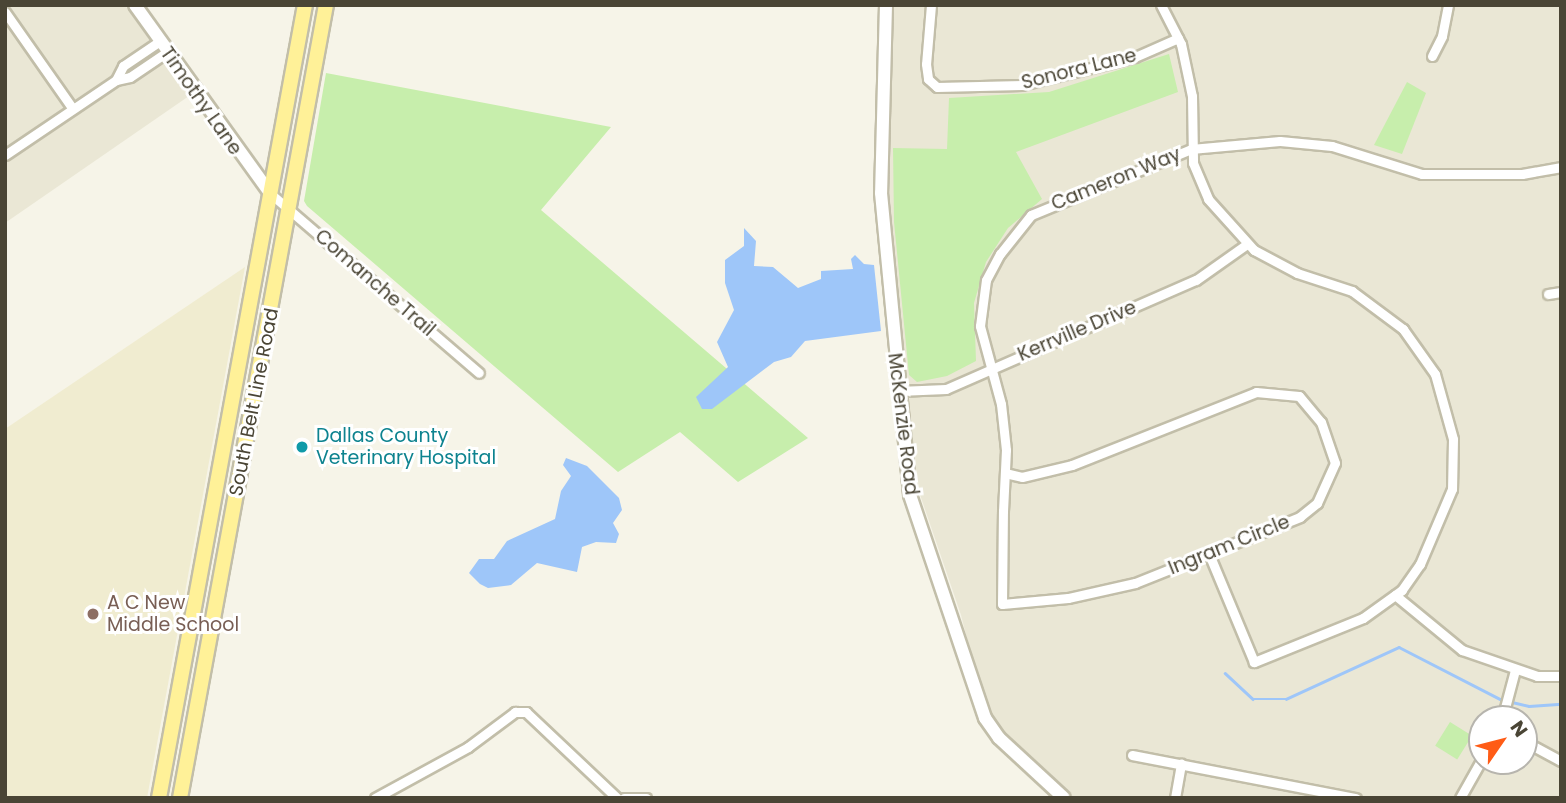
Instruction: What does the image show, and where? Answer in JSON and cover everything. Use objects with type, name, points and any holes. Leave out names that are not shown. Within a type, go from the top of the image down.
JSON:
[{"type":"main road","name":"South Belt Line Road","points":[[159,798],[305,5]]},
{"type":"main road","name":"South Belt Line Road","points":[[180,798],[291,211],[327,5]]},
{"type":"main road","points":[[185,653],[207,648]]},
{"type":"main road","points":[[170,737],[193,724],[179,688]]},
{"type":"street","name":"Timothy Lane","points":[[135,5],[271,194]]},
{"type":"street","name":"McKenzie Road","points":[[886,5],[881,193],[910,495],[951,606],[976,698],[999,738],[1064,798]]},
{"type":"street","name":"Sonora Lane","points":[[931,5],[926,64],[928,79],[937,87],[1022,85],[1124,60],[1178,38]]},
{"type":"street","points":[[1161,5],[1178,38],[1192,96],[1191,149],[1208,199],[1247,244],[1297,273],[1352,291],[1380,309],[1423,354],[1446,399],[1453,439],[1452,489],[1420,564],[1395,595],[1363,618],[1254,662],[1209,554]]},
{"type":"street","points":[[1433,56],[1443,36],[1448,5]]},
{"type":"street","points":[[5,12],[73,109]]},
{"type":"street","points":[[5,155],[116,80],[122,66],[163,46]]},
{"type":"street","name":"Cameron Way","points":[[1002,604],[1005,473],[1001,404],[980,326],[986,280],[1017,229],[1031,215],[1061,200],[1191,149],[1280,141],[1332,146],[1422,174],[1522,174],[1561,167]]},
{"type":"street","name":"Comanche Trail","points":[[271,194],[479,373]]},
{"type":"street","name":"Kerrville Drive","points":[[898,391],[946,388],[992,369],[1196,280],[1247,244]]},
{"type":"street","points":[[1548,294],[1561,292]]},
{"type":"street","name":"Ingram Circle","points":[[1002,604],[1068,598],[1135,583],[1300,517],[1317,503],[1328,485],[1335,463],[1321,422],[1300,396],[1256,393],[1072,465],[1023,477],[1005,473]]},
{"type":"street","points":[[1395,595],[1462,650],[1516,670],[1561,677]]},
{"type":"street","points":[[1506,705],[1516,670]]},
{"type":"street","points":[[375,798],[468,747],[515,712],[526,712],[617,798]]},
{"type":"street","points":[[1538,749],[1561,761]]},
{"type":"street","points":[[1132,755],[1356,798]]},
{"type":"street","points":[[1175,798],[1181,764]]},
{"type":"street","points":[[1461,798],[1473,775]]},
{"type":"street","points":[[624,798],[646,798]]},
{"type":"shaded area","points":[[5,5],[125,5],[189,96],[5,223]]},
{"type":"shaded area","points":[[893,5],[1561,5],[1561,798],[1071,798],[1006,735],[983,703],[961,615],[914,477],[886,206]]},
{"type":"shaded area","name":"A C New Middle School","points":[[245,267],[147,798],[5,798],[5,429]]},
{"type":"green space","points":[[1169,54],[1178,92],[1016,152],[1042,199],[1008,228],[986,262],[974,303],[976,361],[947,376],[917,382],[909,375],[894,222],[893,148],[947,149],[949,98],[1049,92]]},
{"type":"green space","points":[[326,73],[611,127],[541,210],[808,438],[738,482],[680,432],[618,472],[307,206],[304,201]]},
{"type":"green space","points":[[1407,82],[1426,93],[1402,154],[1374,145]]},
{"type":"green space","points":[[1450,722],[1468,733],[1468,742],[1457,760],[1435,746]]},
{"type":"water","points":[[744,228],[756,241],[754,266],[773,267],[798,288],[821,279],[821,271],[853,269],[851,259],[855,255],[864,264],[874,265],[881,331],[805,341],[791,357],[774,362],[712,409],[702,409],[696,397],[728,367],[717,342],[734,310],[725,283],[725,260],[744,246]]},
{"type":"water","points":[[566,458],[587,466],[619,498],[622,510],[613,523],[619,534],[616,543],[596,542],[582,547],[577,572],[537,563],[511,585],[488,588],[480,584],[469,573],[479,559],[494,559],[507,541],[555,519],[561,491],[571,476],[563,465]]},
{"type":"waterway","points":[[1225,673],[1253,699],[1286,699],[1399,647],[1500,699]]},
{"type":"waterway","points":[[1512,702],[1529,706],[1561,704]]},
{"type":"place","name":"Dallas County Veterinary Hospital","points":[[302,447]]},
{"type":"place","name":"A C New Middle School","points":[[93,614]]}]
